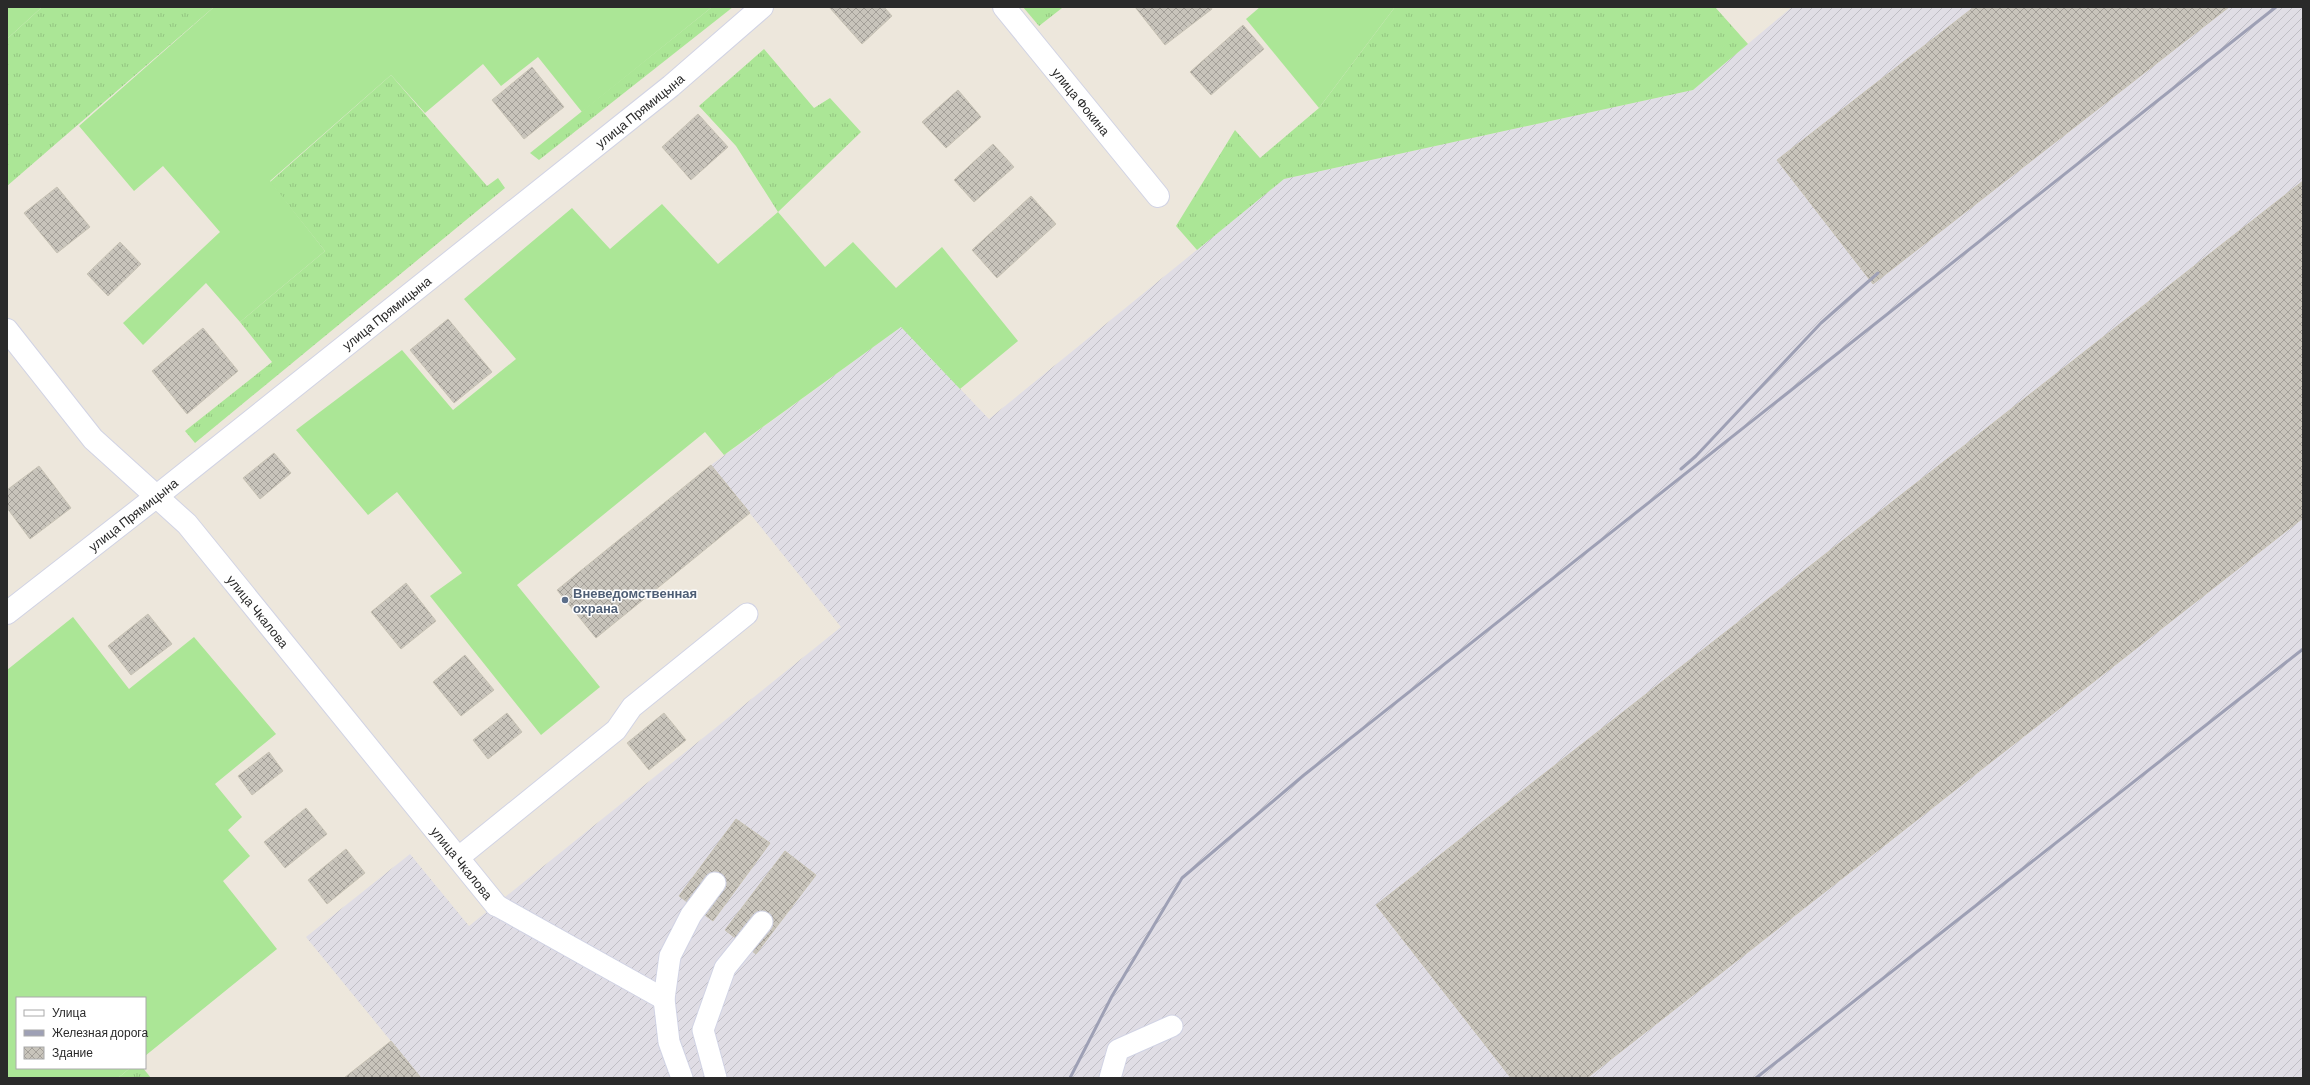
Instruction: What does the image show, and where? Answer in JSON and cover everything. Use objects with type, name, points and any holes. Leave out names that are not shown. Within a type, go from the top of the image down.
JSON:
[{"type":"street","name":"улица Прямицына","points":[[7,613],[157,496],[671,86],[762,7]]},
{"type":"street","name":"улица Фокина","points":[[1004,7],[1158,196]]},
{"type":"street","name":"улица Чкалова","points":[[7,330],[93,439],[187,524],[496,905]]},
{"type":"lane","points":[[458,858],[616,730],[632,707],[747,614]]},
{"type":"lane","points":[[682,1078],[669,1042],[664,999],[670,956],[691,915],[714,883]]},
{"type":"lane","points":[[496,905],[664,999]]},
{"type":"lane","points":[[716,1078],[703,1030],[725,968],[762,922]]},
{"type":"lane","points":[[1110,1078],[1118,1050],[1172,1026]]},
{"type":"shaded area","points":[[1792,7],[2303,7],[2303,1078],[421,1078],[306,937],[410,854],[469,926],[841,627],[711,465],[901,327],[989,419],[1284,179],[1693,90]]},
{"type":"green space","points":[[7,7],[42,7],[7,39]]},
{"type":"green space","points":[[42,7],[214,7],[7,186],[7,39]]},
{"type":"green space","points":[[214,7],[712,7],[582,112],[538,57],[501,86],[483,64],[425,113],[391,75],[270,181],[325,251],[240,322],[206,283],[143,345],[123,323],[220,232],[163,166],[134,191],[79,126]]},
{"type":"green space","points":[[712,7],[733,7],[539,160],[530,153]]},
{"type":"green space","points":[[1023,7],[1062,7],[1062,8],[1039,26]]},
{"type":"green space","points":[[1260,7],[1395,7],[1319,108],[1246,19]]},
{"type":"green space","points":[[1395,7],[1715,7],[1748,44],[1693,90],[1284,179],[1197,250],[1176,226],[1235,130],[1260,158],[1319,108]]},
{"type":"green space","points":[[764,49],[814,108],[830,98],[861,132],[778,212],[736,146],[699,106]]},
{"type":"green space","points":[[391,75],[487,186],[498,178],[505,188],[195,443],[185,431],[272,362],[240,322],[325,251],[270,182]]},
{"type":"green space","points":[[662,204],[718,264],[778,212],[825,267],[853,242],[896,288],[942,247],[1018,341],[960,389],[901,327],[724,455],[705,432],[517,585],[600,687],[541,735],[430,596],[462,573],[397,492],[368,515],[296,430],[402,350],[453,410],[516,359],[464,299],[572,208],[610,249]]},
{"type":"green space","points":[[73,617],[129,689],[194,637],[276,734],[215,784],[242,817],[228,830],[250,856],[223,881],[277,949],[146,1055],[146,997],[16,997],[16,1069],[129,1069],[118,1078],[7,1078],[7,670]]},
{"type":"green space","points":[[129,1069],[144,1069],[151,1078],[118,1078]]},
{"type":"building","points":[[829,7],[884,7],[892,16],[862,44]]},
{"type":"building","points":[[1135,7],[1211,7],[1212,9],[1165,45]]},
{"type":"building","points":[[1974,7],[2229,7],[1873,284],[1777,160]]},
{"type":"building","points":[[1243,25],[1264,49],[1211,95],[1190,72]]},
{"type":"building","points":[[532,67],[564,107],[524,139],[492,100]]},
{"type":"building","points":[[958,90],[981,117],[946,148],[922,122]]},
{"type":"building","points":[[698,114],[728,147],[691,180],[662,147]]},
{"type":"building","points":[[993,144],[1014,167],[974,202],[954,180]]},
{"type":"building","points":[[2303,181],[2303,518],[1587,1078],[1511,1078],[1376,905]]},
{"type":"building","points":[[57,187],[90,227],[57,253],[24,213]]},
{"type":"building","points":[[1031,196],[1056,224],[997,278],[972,250]]},
{"type":"building","points":[[120,242],[141,264],[108,296],[87,274]]},
{"type":"building","points":[[448,319],[492,372],[454,403],[410,350]]},
{"type":"building","points":[[203,328],[238,371],[187,414],[152,371]]},
{"type":"building","points":[[274,453],[291,473],[260,499],[243,478]]},
{"type":"building","points":[[711,465],[750,513],[596,638],[557,590]]},
{"type":"building","points":[[39,466],[71,508],[30,539],[7,508],[7,490]]},
{"type":"building","points":[[406,583],[436,621],[401,649],[371,612]]},
{"type":"building","points":[[148,614],[172,644],[131,675],[108,646]]},
{"type":"building","points":[[465,655],[494,690],[461,716],[433,682]]},
{"type":"building","points":[[507,713],[522,732],[488,759],[473,740]]},
{"type":"building","points":[[664,713],[686,740],[649,770],[627,743]]},
{"type":"building","points":[[269,752],[283,771],[252,795],[238,776]]},
{"type":"building","points":[[306,808],[327,834],[285,868],[264,842]]},
{"type":"building","points":[[736,819],[770,843],[713,921],[679,896]]},
{"type":"building","points":[[346,849],[365,873],[327,904],[308,880]]},
{"type":"building","points":[[785,851],[816,875],[756,954],[725,930]]},
{"type":"building","points":[[391,1041],[421,1078],[344,1078]]},
{"type":"railway","points":[[1070,1078],[1112,996],[1182,878],[1304,775],[2276,7]]},
{"type":"railway","points":[[1681,469],[1696,456],[1821,323],[1878,273]]},
{"type":"railway","points":[[1756,1078],[2303,649]]},
{"type":"place","name":"Вневедомственная охрана","points":[[565,600]]}]
